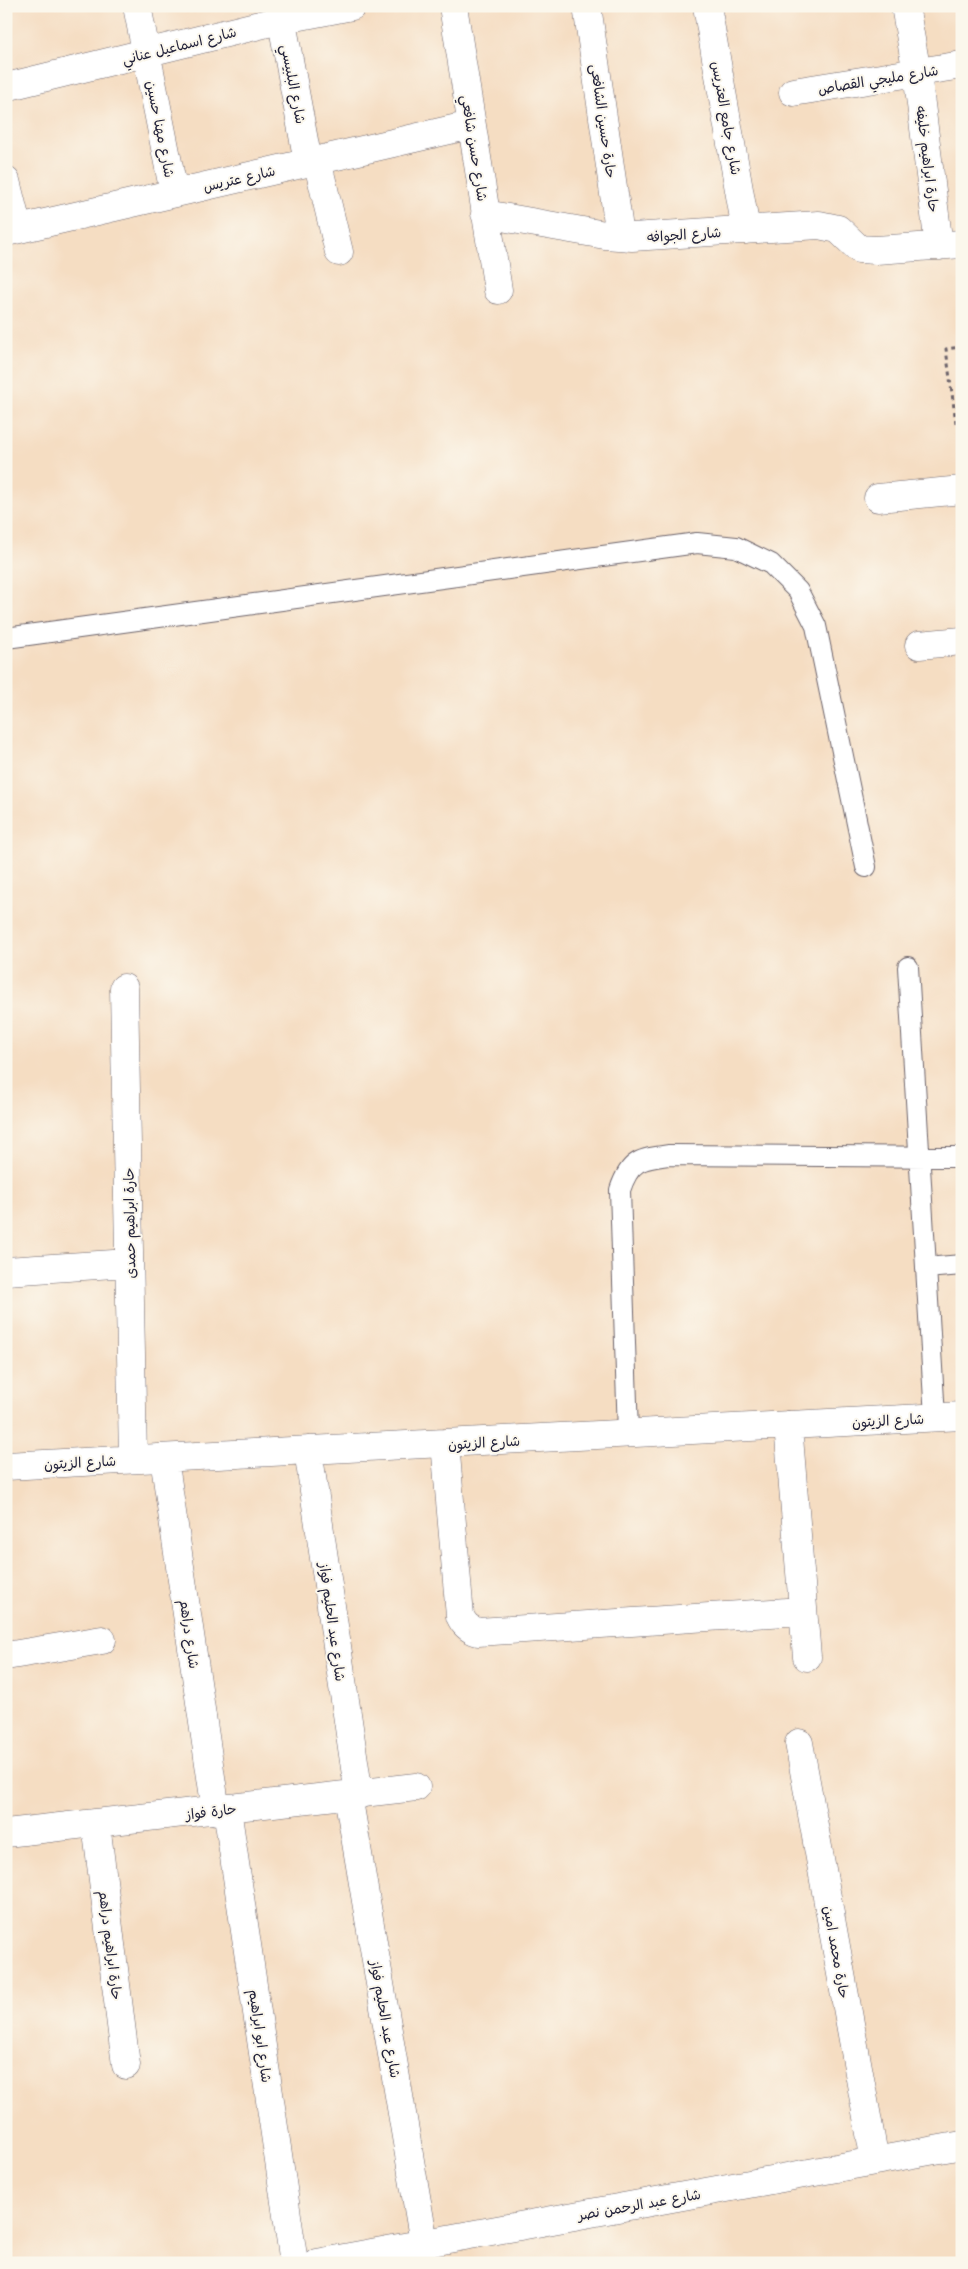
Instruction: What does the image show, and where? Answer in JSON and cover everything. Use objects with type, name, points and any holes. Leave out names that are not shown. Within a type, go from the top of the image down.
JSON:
[{"type":"street","name":"شارع مهنا حسين","points":[[137,6],[174,193]]},
{"type":"street","name":"شارع اسماعيل عناني","points":[[6,87],[146,53],[280,13],[352,6]]},
{"type":"street","name":"شارع حسن شافعي","points":[[453,6],[498,290]]},
{"type":"street","name":"حارة حسين الشافعى","points":[[587,6],[620,236]]},
{"type":"street","name":"شارع جامع العتريس","points":[[707,6],[746,230]]},
{"type":"street","name":"حارة ابراهيم خليفه","points":[[905,6],[950,245]]},
{"type":"street","name":"شارع البلبيسي","points":[[280,13],[312,161],[339,252]]},
{"type":"street","name":"شارع مليجي القصاص","points":[[793,92],[962,65]]},
{"type":"street","name":"شارع عتريس","points":[[12,231],[472,125]]},
{"type":"street","points":[[6,181],[12,231]]},
{"type":"street","name":"شارع الجوافه","points":[[485,214],[620,236],[819,225],[838,230],[859,249],[876,250],[950,245]]},
{"type":"street","points":[[878,498],[962,490]]},
{"type":"street","points":[[919,645],[962,641]]},
{"type":"street","name":"حارة ابراهيم حمدى","points":[[124,988],[133,1459]]},
{"type":"street","points":[[6,1271],[129,1263]]},
{"type":"street","name":"شارع الزيتون","points":[[6,1466],[949,1416]]},
{"type":"street","points":[[788,1425],[807,1657]]},
{"type":"street","points":[[445,1444],[460,1616],[464,1624],[470,1629],[478,1632],[802,1611]]},
{"type":"street","name":"شارع عبد الحليم فواز","points":[[308,1450],[354,1795],[424,2243]]},
{"type":"street","name":"شارع دراهم","points":[[164,1458],[221,1810]]},
{"type":"street","points":[[6,1656],[102,1640]]},
{"type":"street","name":"حارة محمد امين","points":[[799,1743],[875,2161]]},
{"type":"street","name":"حارة فواز","points":[[6,1833],[416,1787]]},
{"type":"street","name":"شارع ابو ابراهيم","points":[[221,1810],[294,2263]]},
{"type":"street","name":"حارة ابراهيم دراهم","points":[[96,1824],[126,2065]]},
{"type":"street","name":"شارع عبد الرحمن نصر","points":[[317,2263],[962,2145]]},
{"type":"lane","points":[[6,638],[697,543],[736,547],[771,564],[798,591],[816,626],[866,867]]},
{"type":"lane","points":[[908,967],[926,1268],[949,1416]]},
{"type":"lane","points":[[628,1434],[620,1190],[626,1173],[641,1159],[669,1155],[962,1157]]},
{"type":"lane","points":[[926,1268],[962,1265]]},
{"type":"path","points":[[956,423],[946,349],[962,347]]}]
